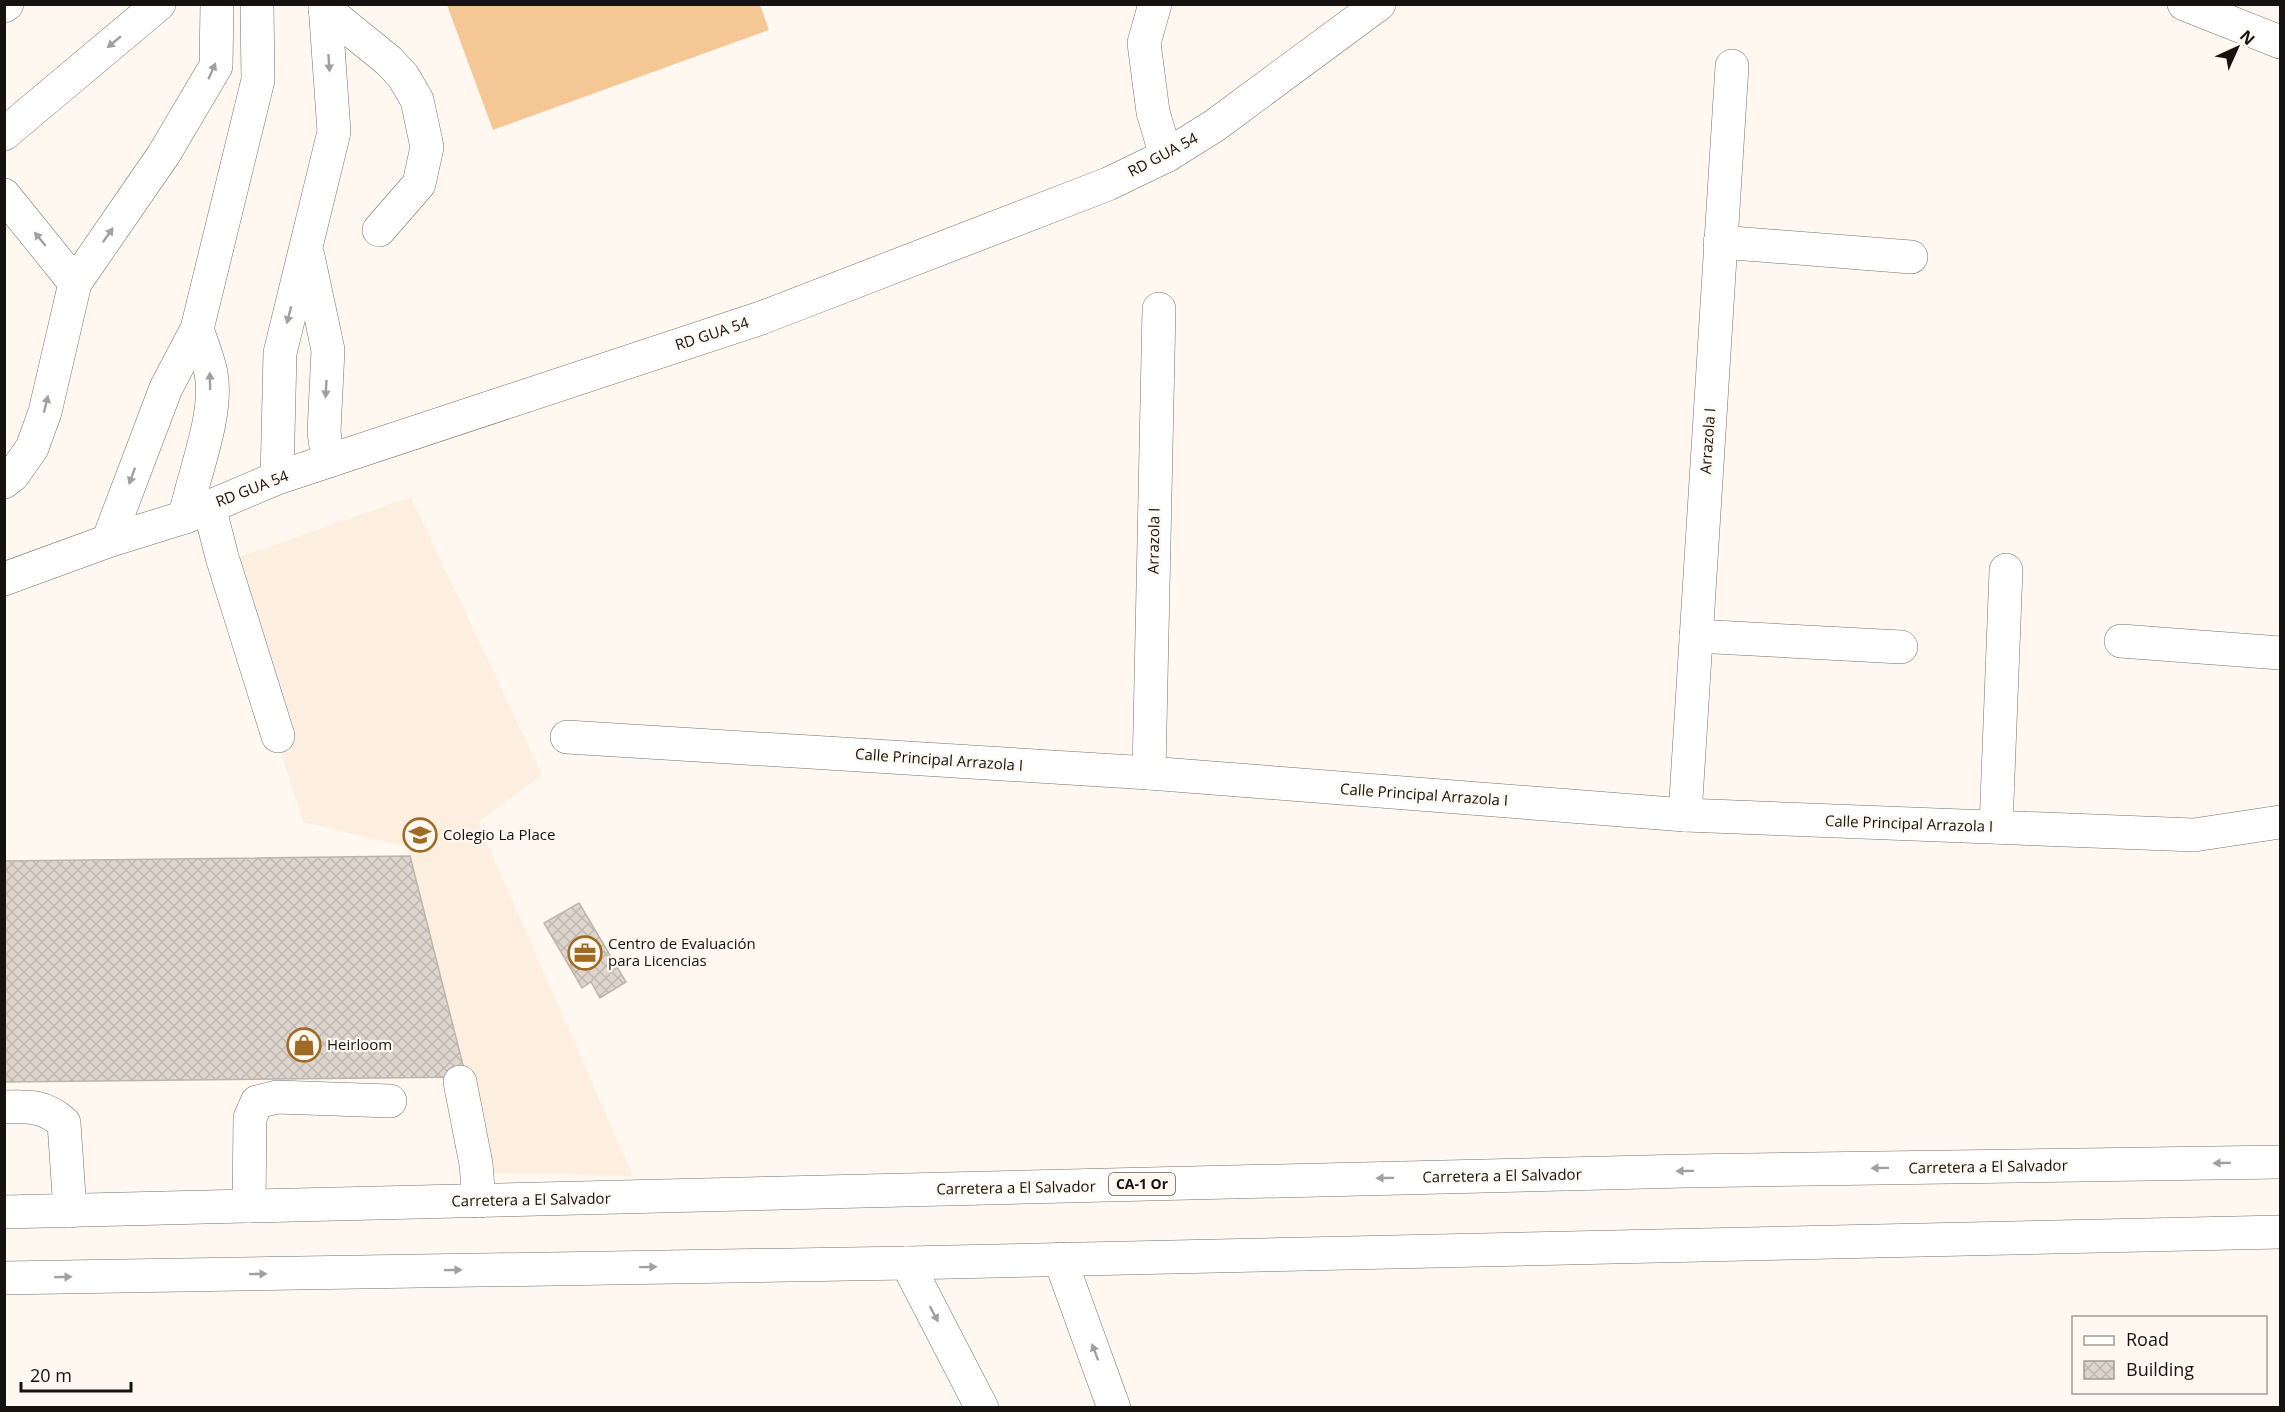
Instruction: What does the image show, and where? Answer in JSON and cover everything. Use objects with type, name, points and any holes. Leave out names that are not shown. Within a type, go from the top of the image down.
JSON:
[{"type":"main road","points":[[4,134],[159,4]]},
{"type":"main road","points":[[4,482],[13,475],[18,451],[45,412],[75,283],[164,154],[216,66],[217,4]]},
{"type":"main road","points":[[108,541],[176,367],[197,329],[258,80],[257,4]]},
{"type":"main road","points":[[1155,4],[1144,43],[1153,112],[1166,156]]},
{"type":"main road","name":"RD GUA 54","points":[[4,579],[197,511],[277,478],[761,318],[1108,184],[1166,156],[1214,126],[1379,4]]},
{"type":"main road","points":[[2184,4],[2280,42]]},
{"type":"main road","points":[[325,7],[403,76],[417,100],[428,147],[419,184],[379,230]]},
{"type":"main road","points":[[277,478],[280,353],[334,132],[325,7]]},
{"type":"main road","name":"Arrazola I","points":[[1684,815],[1732,66]]},
{"type":"main road","points":[[4,195],[75,283]]},
{"type":"main road","points":[[1720,242],[1911,257]]},
{"type":"main road","points":[[306,249],[328,350],[324,432],[328,461]]},
{"type":"main road","name":"Arrazola I","points":[[1149,773],[1159,309]]},
{"type":"main road","points":[[197,329],[212,375],[208,436],[198,460],[197,511],[222,557],[278,736]]},
{"type":"main road","points":[[1996,827],[2006,570]]},
{"type":"main road","points":[[1696,636],[1902,647]]},
{"type":"main road","points":[[2121,641],[2280,653]]},
{"type":"main road","name":"Calle Principal Arrazola I","points":[[567,737],[1149,773],[1684,815],[2194,835],[2280,822]]},
{"type":"main road","points":[[460,1083],[476,1164],[479,1201]]},
{"type":"main road","points":[[249,1206],[250,1118],[257,1102],[277,1097],[390,1101]]},
{"type":"main road","points":[[4,1107],[34,1106],[51,1112],[64,1123],[70,1211]]},
{"type":"main road","name":"Carretera a El Salvador","points":[[4,1212],[1686,1171],[2280,1162]]},
{"type":"main road","points":[[4,1278],[907,1263],[2280,1232]]},
{"type":"main road","points":[[1060,1259],[1114,1407]]},
{"type":"main road","points":[[907,1263],[982,1407]]},
{"type":"shaded area","points":[[447,5],[760,5],[769,30],[493,130]]},
{"type":"shaded area","name":"Colegio La Place","points":[[411,497],[542,775],[478,822],[633,1176],[489,1173],[408,847],[303,822],[220,564]]},
{"type":"building","points":[[410,856],[466,1077],[4,1082],[4,861]]},
{"type":"building","name":"Centro de Evaluación para Licencias","points":[[579,903],[626,982],[600,998],[591,982],[582,988],[544,923]]},
{"type":"place","name":"Colegio La Place","points":[[420,835]]},
{"type":"place","name":"Centro de Evaluación para Licencias","points":[[585,953]]},
{"type":"place","name":"Heirloom","points":[[304,1045]]}]
